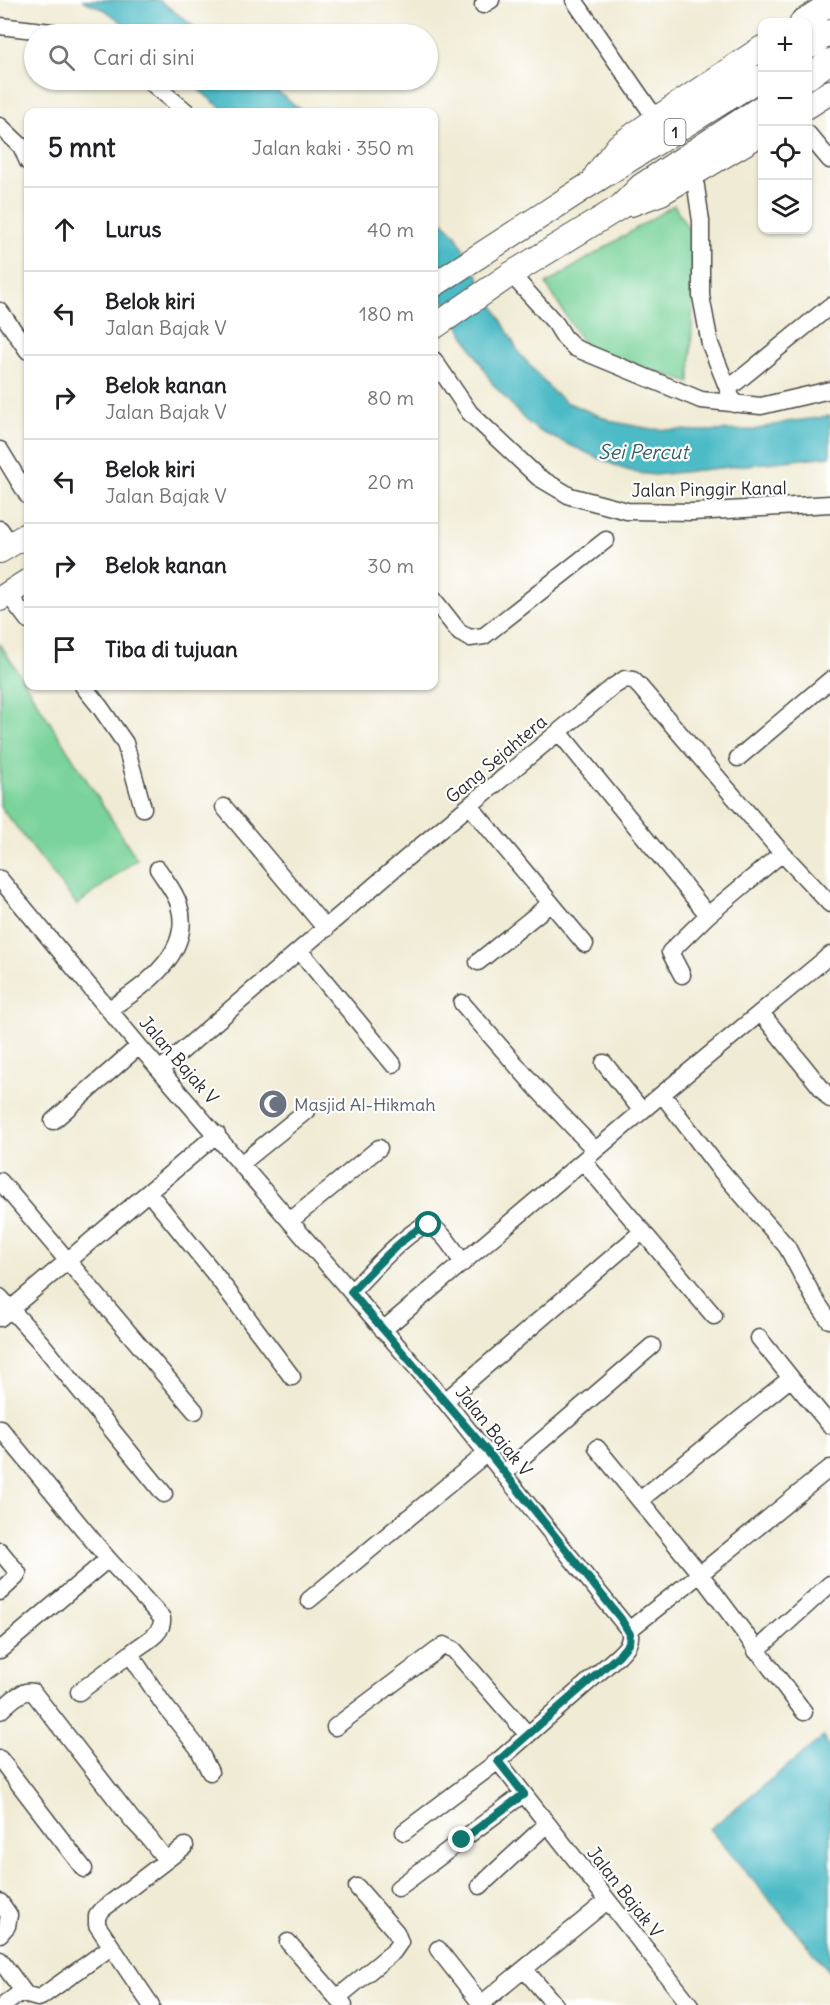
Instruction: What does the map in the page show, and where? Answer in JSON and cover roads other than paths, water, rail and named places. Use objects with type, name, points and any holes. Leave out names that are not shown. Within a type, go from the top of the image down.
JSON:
[{"type":"highway","points":[[808,18],[830,4]]},
{"type":"highway","points":[[812,44],[830,32]]},
{"type":"highway","points":[[587,186],[618,146],[758,51]]},
{"type":"highway","points":[[812,73],[830,61]]},
{"type":"highway","name":"1","points":[[438,282],[758,79]]},
{"type":"highway","name":"1","points":[[438,324],[511,274],[620,207],[641,186],[758,110]]},
{"type":"highway","points":[[620,207],[661,193],[758,135]]},
{"type":"highway","points":[[4,596],[24,584]]},
{"type":"street","points":[[574,0],[656,118]]},
{"type":"street","points":[[0,27],[24,29]]},
{"type":"street","points":[[160,90],[182,108]]},
{"type":"street","points":[[0,126],[21,146],[24,152]]},
{"type":"street","points":[[812,140],[830,160]]},
{"type":"street","points":[[694,173],[701,222],[701,296],[710,344],[731,397]]},
{"type":"street","points":[[511,274],[575,348],[701,400],[731,397],[761,406],[830,390]]},
{"type":"street","points":[[731,397],[830,306]]},
{"type":"street","points":[[0,311],[24,345]]},
{"type":"street","name":"Jalan Pinggir Kanal","points":[[438,366],[470,413],[538,477],[570,496],[627,511],[693,512],[830,504]]},
{"type":"street","points":[[0,450],[24,489]]},
{"type":"street","points":[[438,605],[460,633],[470,638],[484,636],[606,540]]},
{"type":"street","points":[[4,596],[24,616]]},
{"type":"street","name":"Gang Sejahtera","points":[[160,1070],[470,806],[621,681],[628,679],[633,681],[782,853],[830,904]]},
{"type":"street","points":[[738,758],[830,680]]},
{"type":"street","points":[[86,690],[125,744],[143,808]]},
{"type":"street","points":[[559,732],[708,915]]},
{"type":"street","points":[[470,806],[585,944]]},
{"type":"street","points":[[224,807],[326,929]]},
{"type":"street","points":[[682,975],[670,952],[708,915],[782,853]]},
{"type":"street","points":[[109,1009],[163,968],[175,952],[181,932],[179,903],[158,869]]},
{"type":"street","name":"Jalan Bajak V","points":[[0,879],[139,1046],[242,1163],[488,1452],[629,1630]]},
{"type":"street","points":[[478,962],[550,903]]},
{"type":"street","points":[[300,951],[393,1064]]},
{"type":"street","points":[[383,1329],[830,955]]},
{"type":"street","points":[[462,1003],[539,1091],[643,1231],[714,1316]]},
{"type":"street","points":[[761,1013],[830,1099]]},
{"type":"street","points":[[53,1120],[139,1046]]},
{"type":"street","points":[[604,1064],[642,1111]]},
{"type":"street","points":[[662,1094],[723,1173],[788,1247],[814,1298],[830,1323]]},
{"type":"street","points":[[242,1163],[306,1110]]},
{"type":"street","points":[[164,1494],[42,1344],[3,1308],[68,1260],[217,1134]]},
{"type":"street","points":[[290,1221],[379,1148]]},
{"type":"street","points":[[0,1181],[195,1411]]},
{"type":"street","points":[[149,1192],[214,1273],[292,1377]]},
{"type":"street","points":[[351,1292],[387,1255],[424,1225],[432,1226],[440,1233],[463,1263]]},
{"type":"street","points":[[445,1401],[643,1231]]},
{"type":"street","points":[[759,1338],[830,1425]]},
{"type":"street","points":[[504,1473],[652,1346]]},
{"type":"street","points":[[640,1500],[791,1378]]},
{"type":"street","points":[[0,1428],[108,1559],[162,1618],[162,1628],[157,1633],[79,1692]]},
{"type":"street","points":[[597,1448],[700,1575],[804,1712]]},
{"type":"street","points":[[309,1600],[488,1452]]},
{"type":"street","points":[[404,1832],[498,1761],[619,1655],[629,1643],[629,1630],[700,1575],[830,1467]]},
{"type":"street","points":[[0,1551],[18,1573],[16,1578],[0,1592]]},
{"type":"street","points":[[0,1650],[108,1559]]},
{"type":"street","points":[[756,1651],[830,1584]]},
{"type":"street","points":[[335,1727],[444,1645],[454,1650],[528,1735]]},
{"type":"street","points":[[130,1654],[162,1702],[198,1748],[210,1772]]},
{"type":"street","points":[[0,1711],[22,1693],[33,1692],[166,1860]]},
{"type":"street","points":[[0,1759],[84,1869]]},
{"type":"street","name":"Jalan Bajak V","points":[[498,1761],[690,2005]]},
{"type":"street","points":[[398,1888],[524,1794]]},
{"type":"street","points":[[480,1886],[547,1824]]},
{"type":"street","points":[[151,2005],[97,1925],[97,1916],[185,1846]]},
{"type":"street","points":[[288,1942],[340,2001],[393,1952],[400,1942],[396,1932],[357,1887]]},
{"type":"street","points":[[438,1949],[481,2005],[607,1901]]},
{"type":"street","points":[[0,1902],[9,1916],[7,1926],[0,1934]]},
{"type":"street","points":[[4,2005],[20,1993],[41,1997],[111,1947]]},
{"type":"street","points":[[0,1960],[26,1995]]},
{"type":"street","points":[[525,1970],[555,2005]]},
{"type":"water","points":[[82,0],[159,0],[191,24],[124,24],[105,10]]},
{"type":"water","points":[[199,90],[275,90],[299,108],[221,108]]},
{"type":"water","name":"Sei Percut","points":[[438,217],[456,235],[519,353],[553,392],[566,402],[614,422],[651,429],[754,430],[787,422],[830,416],[830,456],[655,475],[637,473],[541,432],[527,422],[492,383],[438,290]]},
{"type":"water","points":[[823,1737],[830,1747],[830,1972],[710,1829]]},
{"type":"place","name":"Masjid Al-Hikmah","points":[[273,1104]]}]
